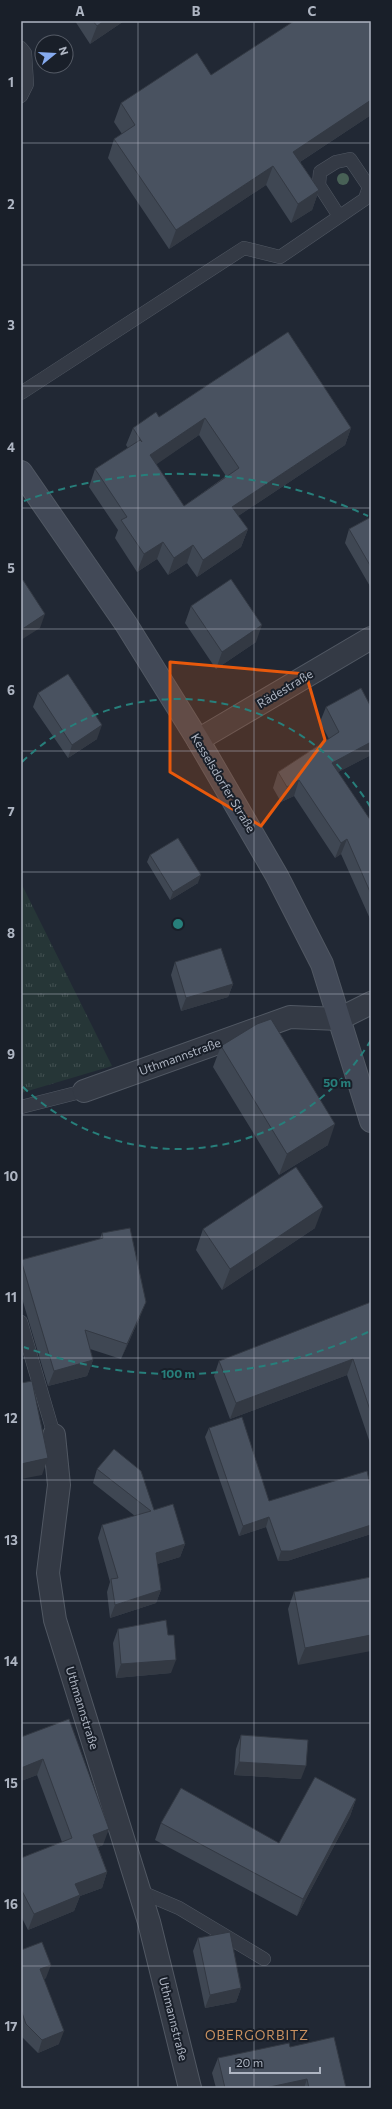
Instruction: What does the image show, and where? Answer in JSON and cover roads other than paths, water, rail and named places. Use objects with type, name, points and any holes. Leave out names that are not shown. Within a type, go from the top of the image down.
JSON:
[{"type":"main road","name":"Kesselsdorfer Straße","points":[[21,472],[126,624],[250,826],[322,964],[371,1121]]},
{"type":"street","name":"Rädestraße","points":[[198,740],[371,638]]},
{"type":"street","points":[[339,1018],[371,1003]]},
{"type":"street","name":"Uthmannstraße","points":[[84,1091],[290,1017],[339,1018]]},
{"type":"street","name":"Uthmannstraße","points":[[54,1435],[59,1485],[48,1573],[55,1620],[149,1922],[190,2088]]},
{"type":"lane","points":[[21,48],[25,54],[24,68],[27,84],[21,96]]},
{"type":"lane","points":[[21,392],[244,248],[280,257],[339,216]]},
{"type":"lane","name":"Uthmannstraße","points":[[21,1107],[84,1091]]},
{"type":"lane","name":"Uthmannstraße","points":[[21,1322],[54,1435]]},
{"type":"lane","points":[[139,1891],[179,1908],[264,1959]]},
{"type":"district","name":"OBERGORBITZ","points":[[257,2035]]}]
